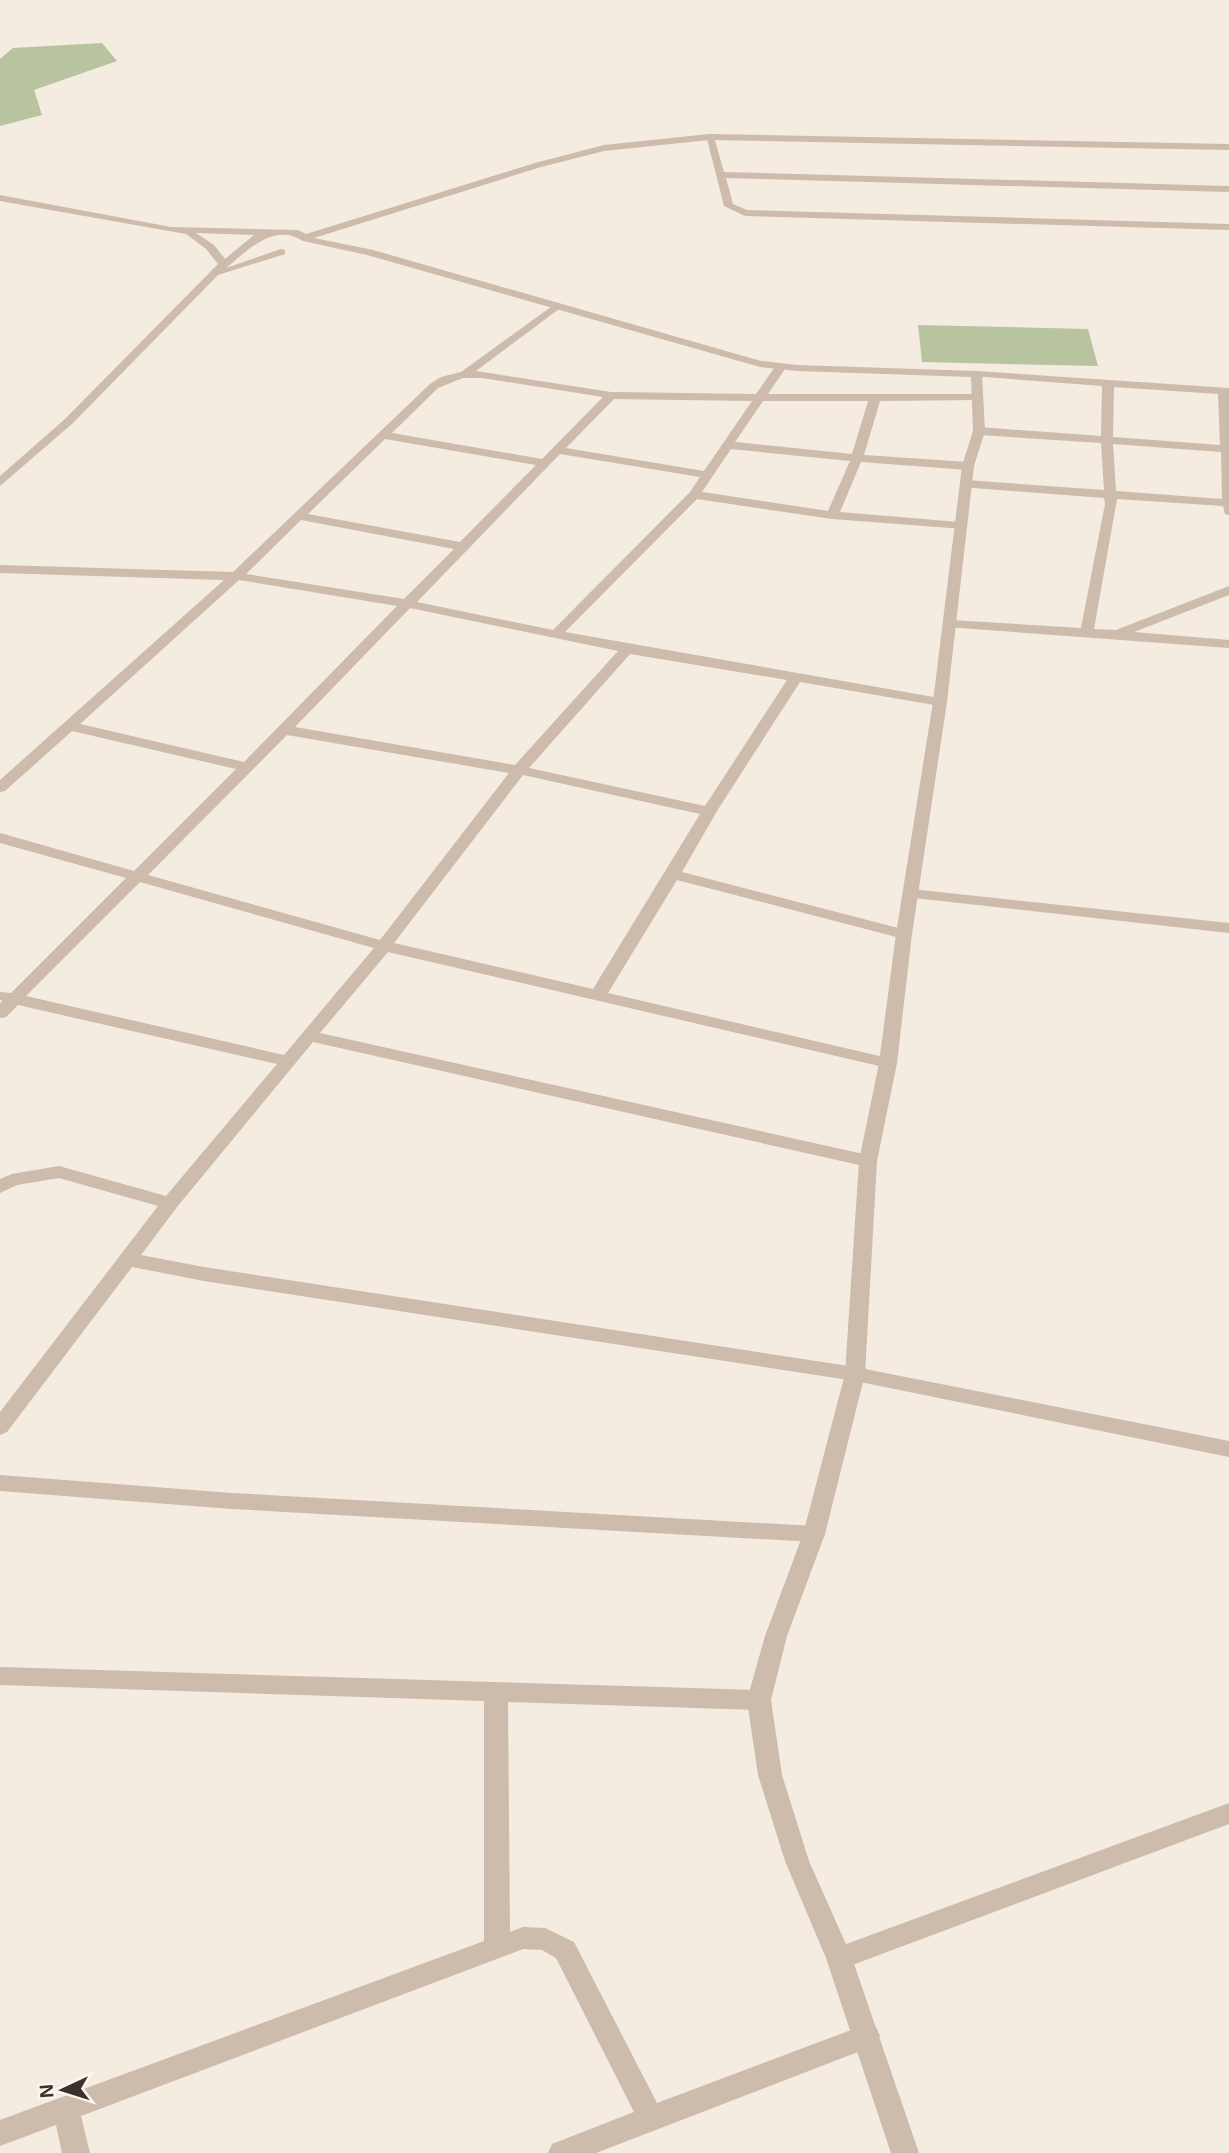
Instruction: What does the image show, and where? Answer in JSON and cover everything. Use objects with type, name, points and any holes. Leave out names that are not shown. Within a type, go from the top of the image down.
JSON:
[{"type":"street","points":[[709,137],[729,206],[746,213],[1229,227]]},
{"type":"street","points":[[174,229],[286,232],[374,214],[538,164],[634,142],[709,137],[1229,147]]},
{"type":"street","points":[[720,175],[1229,189]]},
{"type":"street","points":[[0,198],[250,244],[265,252],[281,252]]},
{"type":"street","points":[[211,276],[303,245],[374,214]]},
{"type":"street","points":[[0,482],[69,421],[224,264],[254,238],[271,232]]},
{"type":"street","points":[[286,232],[303,245],[369,252],[736,359],[781,366],[976,374],[1227,391],[1229,505],[1110,494],[858,458],[729,445]]},
{"type":"street","points":[[191,234],[210,247],[224,264]]},
{"type":"street","points":[[465,374],[555,307]]},
{"type":"street","points":[[555,635],[694,495],[781,366]]},
{"type":"street","points":[[0,789],[236,576],[444,379],[465,374],[611,395],[663,398],[976,397]]},
{"type":"street","points":[[905,2153],[839,1958],[797,1861],[770,1775],[759,1700],[776,1636],[814,1534],[855,1374],[867,1161],[888,1063],[904,934],[951,624],[966,475],[979,431],[976,374]]},
{"type":"street","points":[[1087,632],[1111,504],[1107,439],[1108,382]]},
{"type":"street","points":[[0,1013],[7,996],[284,730],[611,395]]},
{"type":"street","points":[[832,515],[858,458],[875,397]]},
{"type":"street","points":[[979,431],[1227,449]]},
{"type":"street","points":[[382,435],[546,463]]},
{"type":"street","points":[[558,450],[708,475]]},
{"type":"street","points":[[694,495],[832,515],[959,526]]},
{"type":"street","points":[[298,516],[464,547]]},
{"type":"street","points":[[0,569],[236,576],[408,604],[627,649],[940,702]]},
{"type":"street","points":[[1117,634],[1229,590]]},
{"type":"street","points":[[951,624],[1229,644]]},
{"type":"street","points":[[0,1427],[170,1203],[384,946],[519,770],[627,649]]},
{"type":"street","points":[[598,994],[709,811],[797,676]]},
{"type":"street","points":[[69,726],[246,767]]},
{"type":"street","points":[[284,730],[519,770],[709,811]]},
{"type":"street","points":[[0,838],[384,946],[888,1063]]},
{"type":"street","points":[[673,874],[904,934]]},
{"type":"street","points":[[911,894],[1229,928]]},
{"type":"street","points":[[7,996],[288,1061]]},
{"type":"street","points":[[308,1036],[867,1161]]},
{"type":"street","points":[[0,1187],[12,1180],[59,1172],[170,1203]]},
{"type":"street","points":[[126,1259],[204,1274],[855,1374],[1229,1449]]},
{"type":"street","points":[[0,1483],[232,1502],[814,1534]]},
{"type":"street","points":[[0,1676],[759,1700]]},
{"type":"street","points":[[496,1692],[498,1947]]},
{"type":"street","points":[[839,1958],[1229,1813]]},
{"type":"street","points":[[0,2133],[523,1937],[545,1939],[565,1950],[651,2119]]},
{"type":"street","points":[[562,2153],[867,2036]]},
{"type":"street","points":[[66,2109],[76,2153]]},
{"type":"green space","points":[[102,43],[117,61],[34,90],[42,115],[0,126],[0,59],[13,48]]},
{"type":"green space","points":[[918,325],[1088,329],[1098,366],[922,362]]}]
